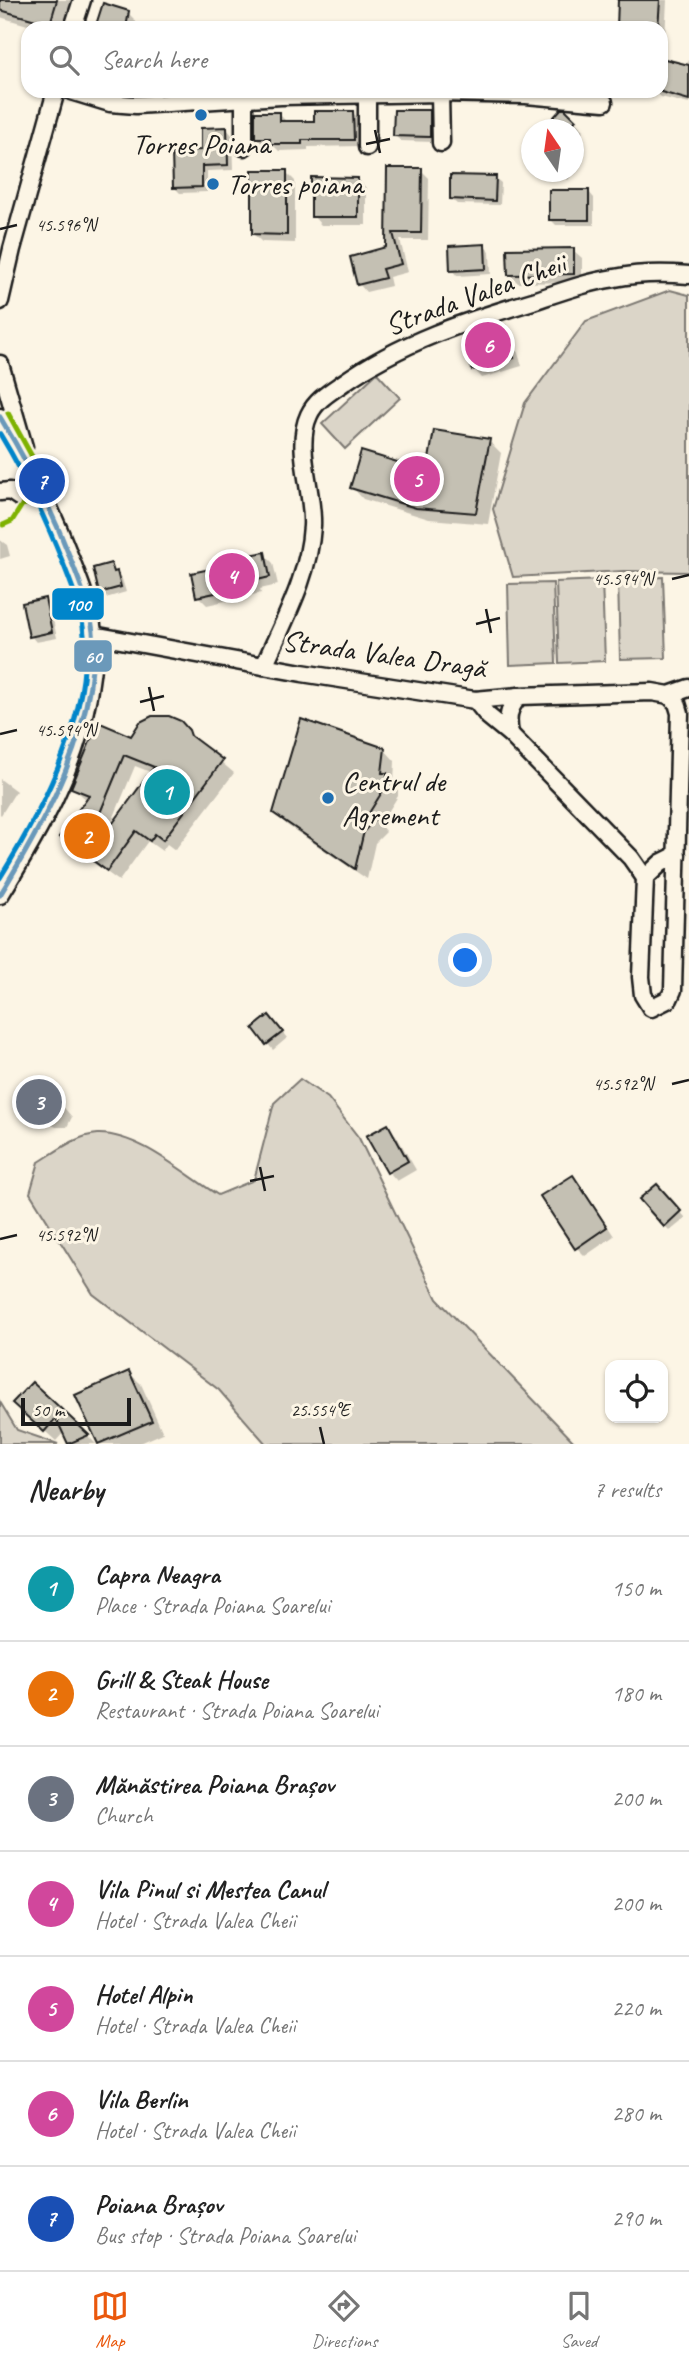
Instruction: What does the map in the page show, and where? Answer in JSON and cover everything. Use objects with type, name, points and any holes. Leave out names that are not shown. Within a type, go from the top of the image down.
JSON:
[{"type":"street","points":[[76,21],[82,0]]},
{"type":"street","points":[[0,300],[54,98]]},
{"type":"street","points":[[94,98],[110,103],[136,105],[264,98]]},
{"type":"street","points":[[367,98],[367,146]]},
{"type":"street","points":[[440,98],[441,143]]},
{"type":"street","points":[[559,98],[604,102]]},
{"type":"street","points":[[244,99],[244,147]]},
{"type":"street","name":"Strada Valea Cheii","points":[[264,666],[306,569],[313,523],[304,443],[305,427],[309,414],[318,401],[364,368],[400,347],[483,316],[615,277],[689,275]]},
{"type":"street","points":[[0,364],[15,409],[28,463]]},
{"type":"street","points":[[0,417],[42,490],[79,582],[93,635],[86,707],[71,758],[58,793],[35,838],[0,895]]},
{"type":"street","points":[[0,492],[10,491],[19,497],[42,490]]},
{"type":"street","name":"Strada Valea Dragă","points":[[93,635],[475,700],[652,692],[669,695],[689,688]]},
{"type":"street","points":[[475,700],[631,858],[645,878],[641,977],[643,995],[652,1008],[669,999],[673,990],[680,713],[677,703],[669,695]]},
{"type":"street","points":[[510,734],[508,716],[511,706],[519,696]]},
{"type":"street","points":[[645,878],[661,863],[677,855]]},
{"type":"shaded area","points":[[670,290],[689,295],[689,572],[624,571],[513,577],[493,509],[525,403],[586,321]]},
{"type":"shaded area","points":[[377,373],[400,398],[345,449],[322,424]]},
{"type":"shaded area","points":[[663,577],[666,658],[620,659],[618,579]]},
{"type":"shaded area","points":[[602,580],[605,661],[559,663],[556,582]]},
{"type":"shaded area","points":[[553,583],[556,663],[510,665],[508,584]]},
{"type":"shaded area","points":[[300,1079],[328,1098],[359,1138],[437,1299],[576,1444],[266,1444],[219,1390],[93,1294],[30,1193],[39,1162],[82,1137],[114,1135],[161,1156],[218,1195],[254,1180],[274,1103]]},
{"type":"shaded area","points":[[0,1402],[17,1430],[58,1444],[0,1444]]},
{"type":"building","points":[[0,0],[57,0],[51,21],[39,21],[0,10]]},
{"type":"building","points":[[618,0],[660,0],[658,21],[617,21]]},
{"type":"building","points":[[103,3],[129,11],[127,21],[97,21]]},
{"type":"building","points":[[668,60],[689,65],[689,100],[668,94]]},
{"type":"building","points":[[561,109],[565,109],[575,119],[552,119]]},
{"type":"building","points":[[394,110],[430,110],[430,137],[393,136]]},
{"type":"building","points":[[314,111],[353,111],[354,140],[302,140],[302,144],[270,144],[270,138],[255,138],[255,112],[280,112],[280,121],[314,121]]},
{"type":"building","points":[[227,127],[228,165],[202,166],[202,187],[173,188],[172,151],[201,150],[201,128]]},
{"type":"building","points":[[387,168],[422,168],[421,233],[393,233],[401,264],[382,269],[385,278],[357,285],[350,257],[386,247]]},
{"type":"building","points":[[252,170],[287,170],[287,235],[252,234]]},
{"type":"building","points":[[450,175],[496,176],[495,201],[450,199]]},
{"type":"building","points":[[311,177],[358,178],[358,217],[311,217]]},
{"type":"building","points":[[549,190],[589,190],[589,220],[549,220]]},
{"type":"building","points":[[485,244],[486,269],[450,271],[449,246]]},
{"type":"building","points":[[574,248],[574,274],[508,275],[507,249]]},
{"type":"building","points":[[505,326],[514,358],[472,370],[463,338]]},
{"type":"building","points":[[434,430],[490,439],[476,513],[416,508],[350,488],[361,451],[427,471]]},
{"type":"building","points":[[265,552],[270,577],[253,581],[253,585],[196,597],[191,573],[220,567],[219,561]]},
{"type":"building","points":[[111,563],[114,572],[117,571],[121,587],[99,593],[93,568]]},
{"type":"building","points":[[45,598],[52,632],[29,637],[22,603]]},
{"type":"building","points":[[152,716],[169,716],[181,721],[191,736],[223,760],[163,840],[155,834],[150,841],[136,831],[107,871],[88,857],[154,767],[124,755],[83,854],[59,837],[89,795],[71,788],[98,722],[131,736],[140,722]]},
{"type":"building","name":"Centrul de Agrement","points":[[301,719],[385,748],[382,773],[387,773],[387,784],[369,813],[375,819],[364,831],[355,869],[273,813]]},
{"type":"building","points":[[269,1015],[283,1032],[266,1045],[253,1028]]},
{"type":"building","points":[[26,1085],[59,1100],[60,1110],[55,1116],[49,1117],[17,1104]]},
{"type":"building","points":[[388,1124],[408,1161],[387,1173],[366,1136]]},
{"type":"building","points":[[573,1175],[607,1227],[575,1249],[540,1196]]},
{"type":"building","points":[[657,1184],[681,1211],[664,1227],[639,1199]]},
{"type":"building","points":[[129,1371],[152,1421],[98,1444],[75,1395]]},
{"type":"building","points":[[32,1382],[89,1435],[68,1444],[56,1418],[44,1432],[12,1403]]},
{"type":"transit line","points":[[3,525],[12,521],[22,505],[46,498],[51,491],[8,413]]},
{"type":"transit line","name":"60","points":[[0,417],[39,487],[64,541],[87,604],[94,645],[84,713],[67,768],[43,820],[0,895]]},
{"type":"transit line","name":"100","points":[[0,434],[18,465],[56,546],[79,607],[84,635],[84,666],[72,730],[47,793],[0,878]]},
{"type":"place","name":"Torres Poiana","points":[[201,115]]},
{"type":"place","name":"Torres poiana","points":[[213,184]]},
{"type":"place","name":"Vila Berlin","points":[[488,345]]},
{"type":"place","name":"Hotel Alpin","points":[[417,479]]},
{"type":"place","name":"Poiana Brașov","points":[[42,481]]},
{"type":"place","name":"Vila Pinul si Mestea Canul","points":[[232,576]]},
{"type":"place","name":"Capra Neagra","points":[[167,792]]},
{"type":"place","name":"Centrul de Agrement","points":[[328,798]]},
{"type":"place","name":"Grill & Steak House","points":[[87,836]]},
{"type":"place","name":"Mănăstirea Poiana Brașov","points":[[39,1102]]}]
